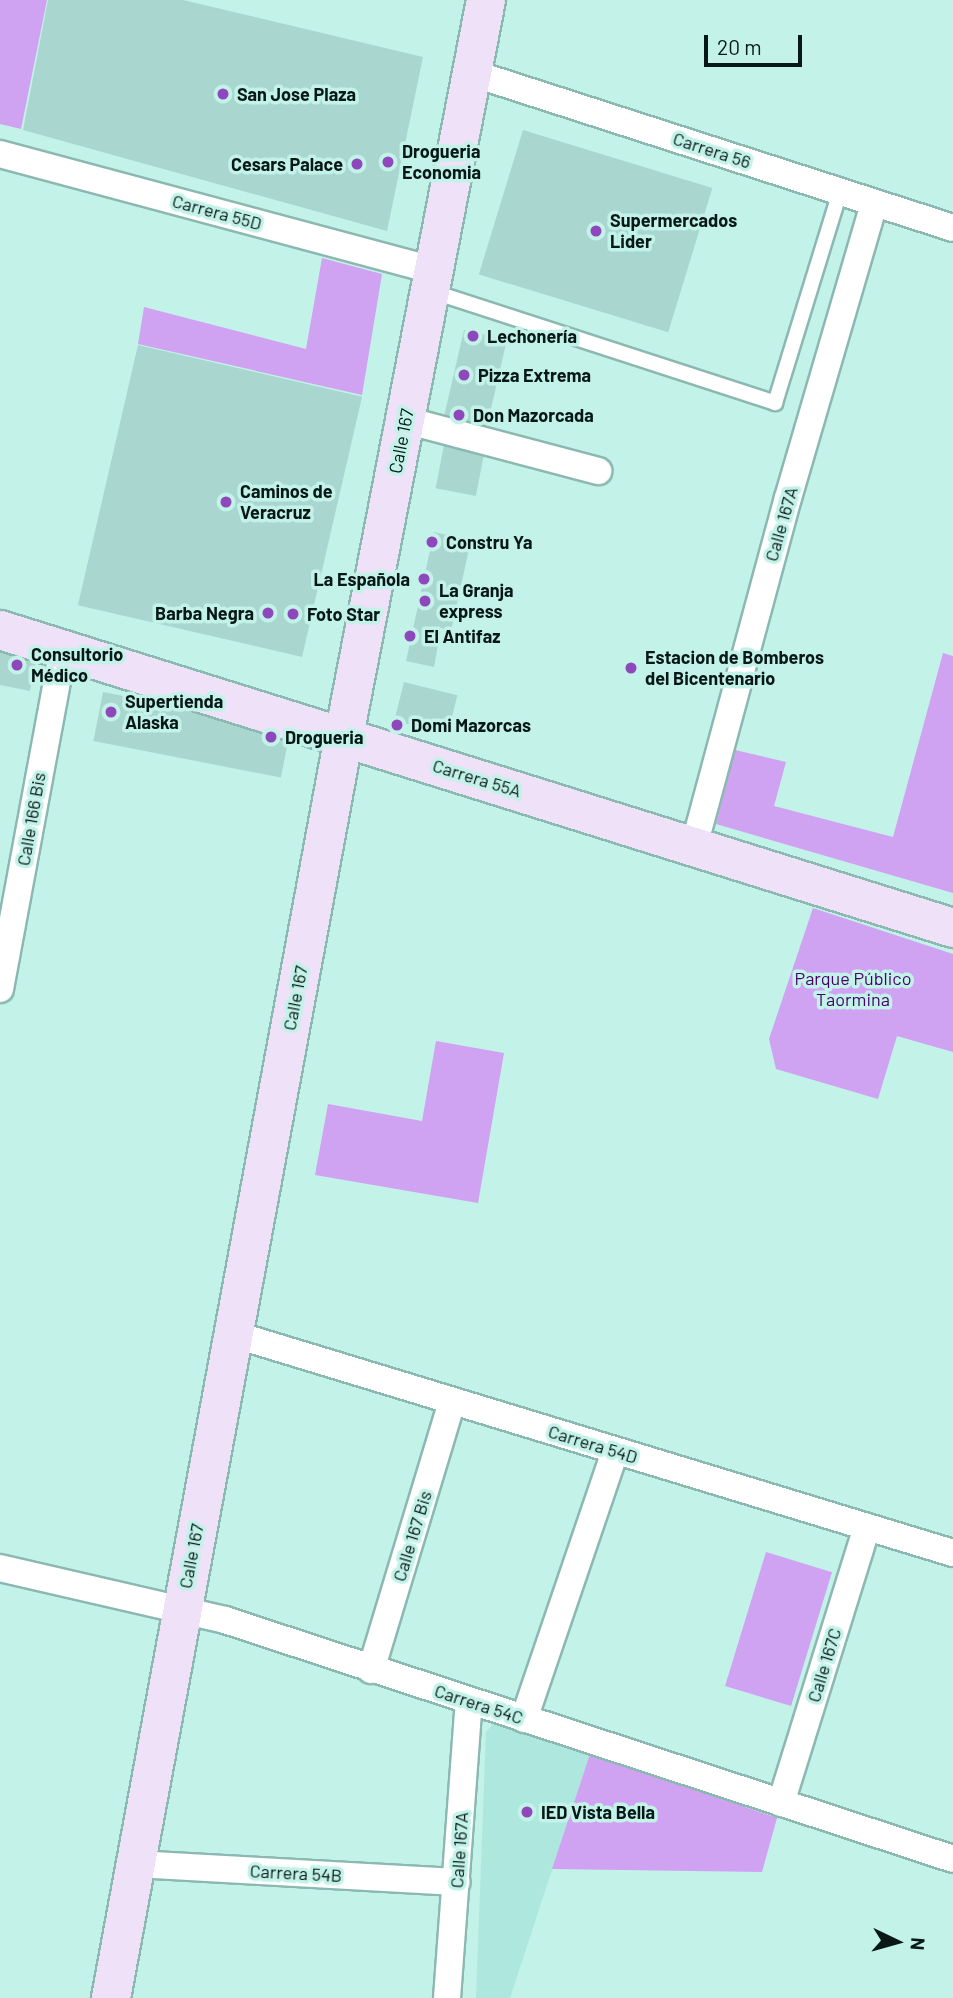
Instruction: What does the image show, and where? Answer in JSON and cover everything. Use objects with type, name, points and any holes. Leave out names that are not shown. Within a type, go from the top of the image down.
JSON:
[{"type":"street","name":"Calle 167","points":[[111,1998],[344,736],[486,0]]},
{"type":"street","name":"Carrera 56","points":[[472,73],[953,228]]},
{"type":"street","name":"Carrera 55D","points":[[0,154],[432,280]]},
{"type":"street","name":"Calle 167A","points":[[694,846],[781,524],[874,203]]},
{"type":"street","points":[[405,420],[598,471]]},
{"type":"street","name":"Carrera 55A","points":[[0,630],[953,928]]},
{"type":"street","name":"Calle 166 Bis","points":[[0,989],[63,649]]},
{"type":"street","name":"Carrera 54D","points":[[233,1334],[953,1553]]},
{"type":"street","name":"Calle 167 Bis","points":[[371,1670],[452,1401]]},
{"type":"street","points":[[524,1719],[615,1451]]},
{"type":"street","name":"Calle 167C","points":[[781,1803],[867,1527]]},
{"type":"street","name":"Carrera 54C","points":[[0,1568],[182,1608],[953,1859]]},
{"type":"street","name":"Calle 167A","points":[[447,1998],[469,1701]]},
{"type":"street","name":"Carrera 54B","points":[[135,1864],[456,1882]]},
{"type":"lane","points":[[432,280],[775,403],[840,192]]},
{"type":"shaded area","name":"IED Vista Bella","points":[[493,1724],[503,1724],[590,1754],[510,1998],[476,1998],[486,1732]]},
{"type":"green space","points":[[0,0],[47,0],[21,129],[0,124]]},
{"type":"green space","points":[[322,258],[382,274],[362,395],[138,344],[144,307],[306,349]]},
{"type":"green space","points":[[943,653],[953,656],[953,893],[716,824],[735,750],[786,762],[774,806],[893,837]]},
{"type":"green space","name":"Parque Público Taormina","points":[[813,908],[953,954],[953,1052],[897,1036],[878,1099],[776,1069],[769,1039]]},
{"type":"green space","points":[[436,1041],[504,1053],[478,1203],[315,1175],[328,1104],[422,1121]]},
{"type":"green space","points":[[766,1552],[832,1572],[791,1706],[725,1686]]},
{"type":"green space","points":[[590,1754],[777,1818],[762,1872],[552,1869]]},
{"type":"building","name":"San Jose Plaza","points":[[48,0],[183,0],[423,57],[387,231],[23,130]]},
{"type":"building","name":"Supermercados Lider","points":[[523,130],[712,188],[668,332],[479,274]]},
{"type":"building","points":[[464,330],[507,340],[485,433],[442,424]]},
{"type":"building","name":"Caminos de Veracruz","points":[[138,345],[362,397],[302,657],[78,605]]},
{"type":"building","points":[[444,445],[484,453],[476,496],[436,488]]},
{"type":"building","points":[[434,532],[471,540],[451,631],[441,628],[434,667],[406,661]]},
{"type":"building","points":[[0,650],[37,658],[30,691],[0,685]]},
{"type":"building","points":[[404,682],[457,695],[448,734],[394,721]]},
{"type":"building","points":[[103,692],[290,728],[281,778],[93,741]]},
{"type":"place","name":"San Jose Plaza","points":[[223,94]]},
{"type":"place","name":"Drogueria Economia","points":[[388,162]]},
{"type":"place","name":"Cesars Palace","points":[[357,164]]},
{"type":"place","name":"Supermercados Lider","points":[[596,231]]},
{"type":"place","name":"Lechonería","points":[[473,336]]},
{"type":"place","name":"Pizza Extrema","points":[[464,375]]},
{"type":"place","name":"Don Mazorcada","points":[[459,415]]},
{"type":"place","name":"Caminos de Veracruz","points":[[226,502]]},
{"type":"place","name":"Constru Ya","points":[[432,542]]},
{"type":"place","name":"La Española","points":[[424,579]]},
{"type":"place","name":"La Granja express","points":[[425,601]]},
{"type":"place","name":"Barba Negra","points":[[268,613]]},
{"type":"place","name":"Foto Star","points":[[293,614]]},
{"type":"place","name":"El Antifaz","points":[[410,636]]},
{"type":"place","name":"Consultorio Médico","points":[[17,665]]},
{"type":"place","name":"Estacion de Bomberos del Bicentenario","points":[[631,668]]},
{"type":"place","name":"Supertienda Alaska","points":[[111,712]]},
{"type":"place","name":"Domi Mazorcas","points":[[397,725]]},
{"type":"place","name":"Drogueria","points":[[271,737]]},
{"type":"place","name":"IED Vista Bella","points":[[527,1812]]}]
